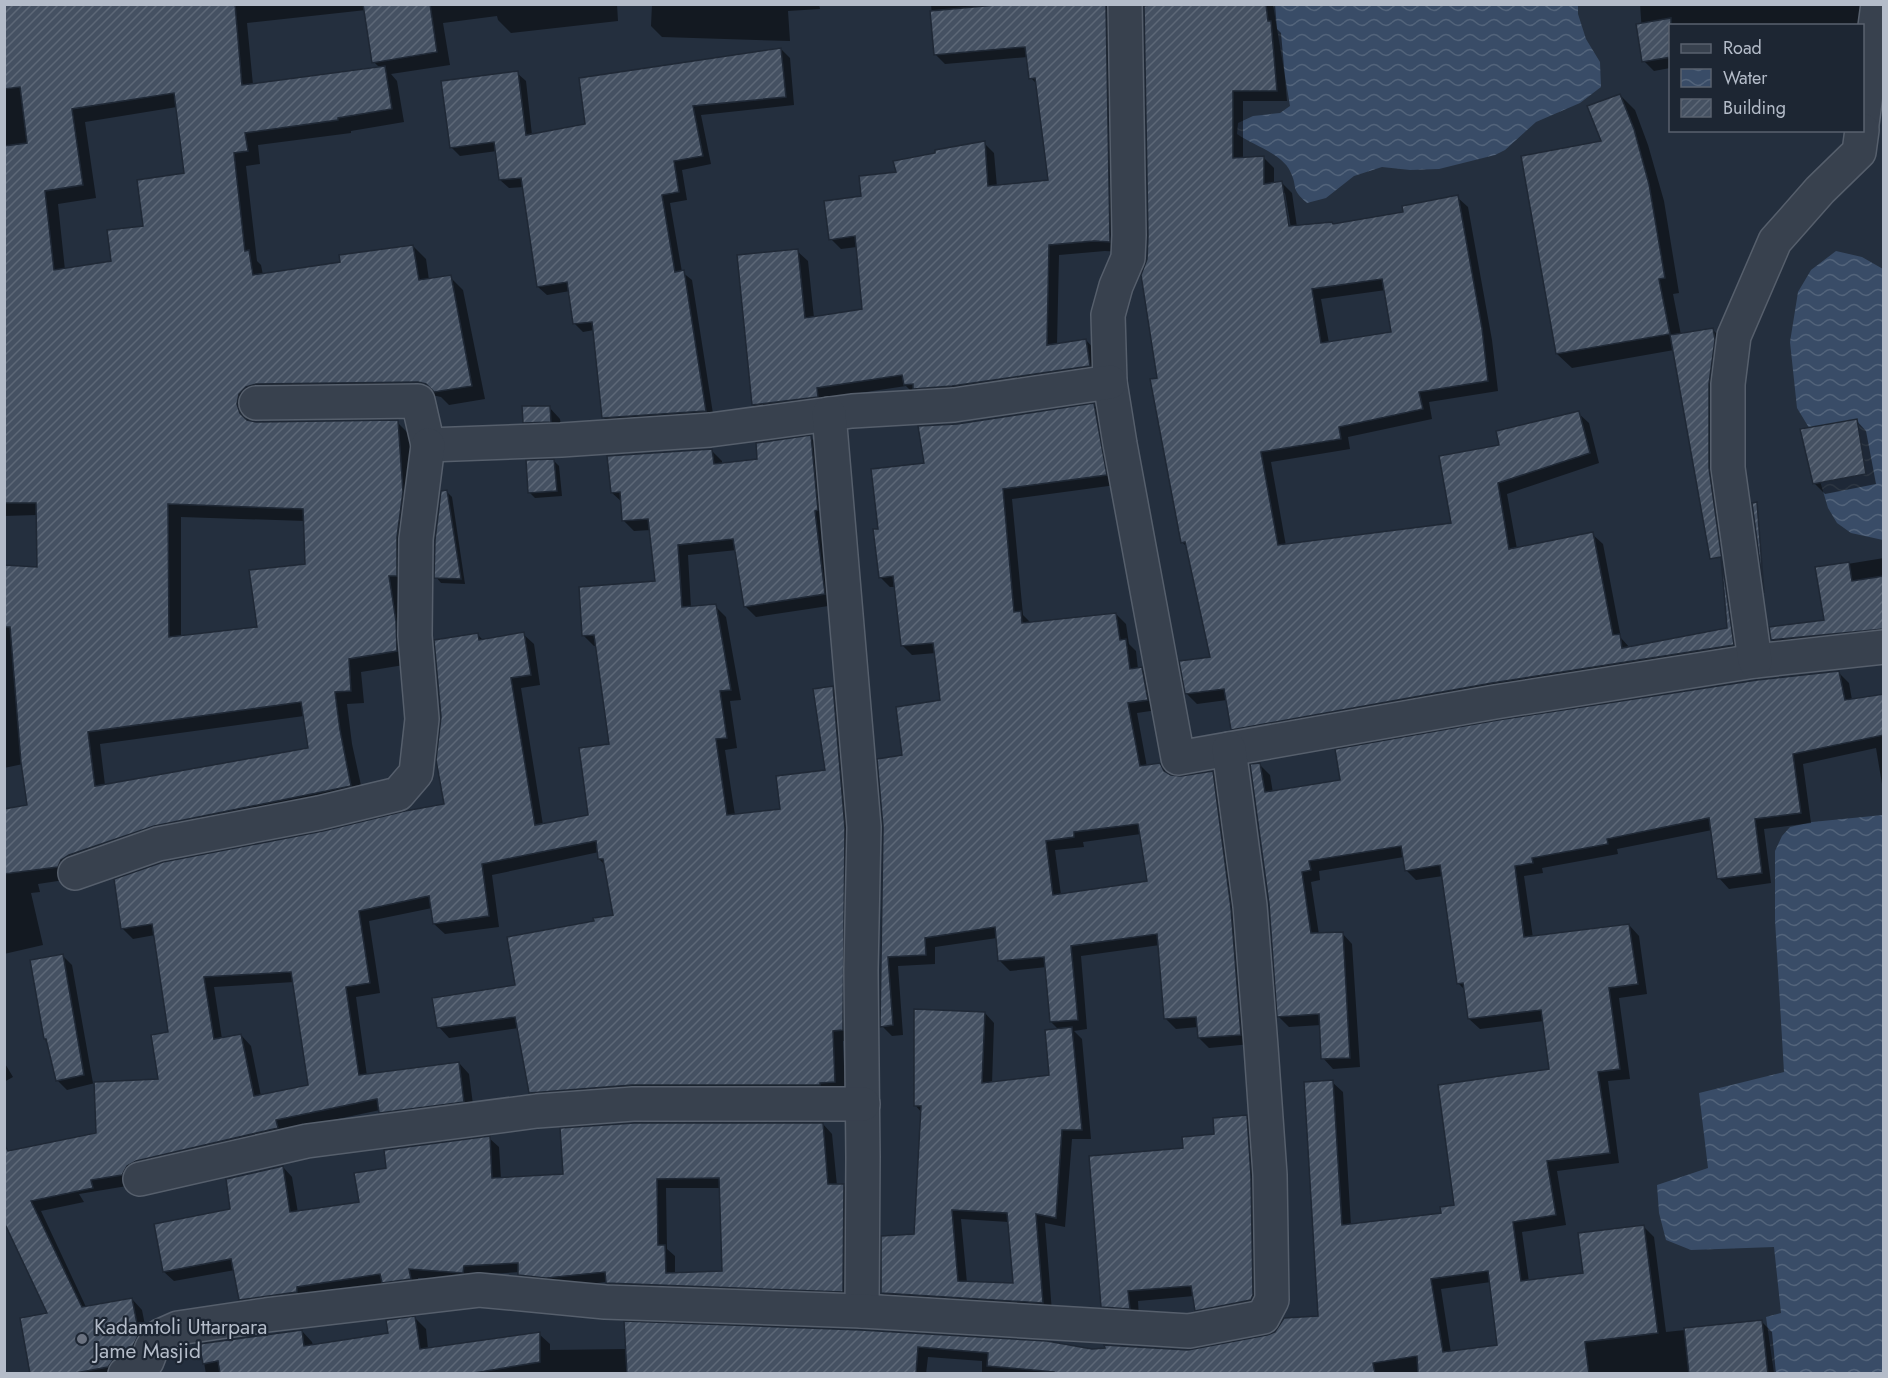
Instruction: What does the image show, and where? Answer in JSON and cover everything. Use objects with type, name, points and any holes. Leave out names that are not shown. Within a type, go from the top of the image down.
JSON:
[{"type":"street","points":[[1125,4],[1129,235],[1128,258],[1116,286],[1108,315],[1110,382],[1178,758],[1495,702],[1755,661],[1884,647]]},
{"type":"street","points":[[1864,116],[1878,4]]},
{"type":"street","points":[[1755,661],[1728,468],[1728,384],[1734,336],[1776,241],[1820,190],[1859,152],[1862,132]]},
{"type":"street","points":[[428,445],[561,440],[710,430],[852,411],[954,405],[1110,382]]},
{"type":"street","points":[[75,873],[158,844],[319,813],[398,794],[416,773],[422,719],[415,636],[416,539],[428,445],[418,401],[256,403]]},
{"type":"street","points":[[829,414],[864,827],[861,970],[862,1311]]},
{"type":"street","points":[[125,1374],[147,1361],[160,1336],[178,1328],[479,1290],[605,1302],[862,1311],[1189,1331],[1263,1317],[1272,1300],[1270,1175],[1250,906],[1229,749]]},
{"type":"street","points":[[140,1179],[307,1141],[537,1111],[633,1104],[863,1104]]},
{"type":"water","points":[[1273,5],[1578,5],[1578,14],[1586,39],[1600,62],[1601,87],[1580,103],[1536,122],[1505,150],[1495,155],[1439,169],[1410,170],[1382,167],[1354,176],[1326,198],[1307,203],[1296,191],[1293,177],[1281,160],[1237,134],[1238,123],[1253,116],[1280,113],[1290,106]]},
{"type":"water","points":[[1836,251],[1862,257],[1883,269],[1883,540],[1851,533],[1837,523],[1828,508],[1820,481],[1811,431],[1797,408],[1790,342],[1798,292],[1811,270]]},
{"type":"water","points":[[1883,815],[1883,1373],[1774,1373],[1766,1317],[1781,1313],[1774,1247],[1691,1250],[1666,1240],[1659,1213],[1657,1185],[1708,1168],[1699,1093],[1784,1072],[1775,920],[1775,851],[1782,836],[1790,827],[1812,822]]},
{"type":"building","points":[[4,4],[235,4],[242,85],[385,66],[392,109],[338,118],[338,120],[245,133],[248,151],[234,153],[245,251],[249,250],[253,275],[340,262],[339,255],[413,245],[419,280],[451,275],[472,386],[434,392],[426,384],[418,382],[256,384],[246,387],[239,394],[237,404],[240,413],[247,420],[256,422],[398,420],[403,492],[397,537],[397,576],[389,576],[396,621],[397,651],[349,659],[351,691],[335,692],[351,786],[154,826],[69,855],[61,860],[58,867],[4,874],[4,809],[27,805],[21,763],[10,627],[4,627],[4,565],[37,567],[36,503],[4,503],[4,146],[27,143],[20,87],[4,89]],"holes":[[[174,93],[184,173],[137,180],[143,226],[107,230],[111,261],[54,270],[45,191],[83,185],[72,109]],[[168,504],[303,509],[305,564],[249,570],[257,627],[169,637]],[[301,702],[308,748],[95,786],[88,732]]]},
{"type":"building","points":[[363,4],[430,4],[437,52],[372,63]]},
{"type":"building","points":[[1006,4],[1106,4],[1110,242],[1049,245],[1047,345],[1086,339],[1090,366],[952,386],[913,389],[913,384],[904,385],[902,375],[817,388],[818,397],[752,405],[737,255],[798,249],[805,318],[862,309],[855,236],[829,240],[824,201],[861,196],[859,176],[896,172],[893,161],[935,153],[935,150],[985,141],[988,186],[1048,180],[1035,78],[1029,79],[1025,47],[934,55],[930,11]]},
{"type":"building","points":[[1155,4],[1266,4],[1268,21],[1271,21],[1277,91],[1233,91],[1233,158],[1264,156],[1264,184],[1282,181],[1289,226],[1332,222],[1333,224],[1403,212],[1402,206],[1458,195],[1482,328],[1488,381],[1419,392],[1423,409],[1339,427],[1341,439],[1261,452],[1278,545],[1451,523],[1439,456],[1499,445],[1496,431],[1579,411],[1590,453],[1498,483],[1509,549],[1593,532],[1613,635],[1620,634],[1622,648],[1727,628],[1721,557],[1710,559],[1670,335],[1713,328],[1715,340],[1709,384],[1709,468],[1734,645],[1492,683],[1231,730],[1224,689],[1185,694],[1179,661],[1210,657],[1185,542],[1181,543],[1150,379],[1157,378],[1141,275],[1147,259],[1148,236],[1144,6]],"holes":[[[1382,279],[1391,332],[1321,343],[1312,289]]]},
{"type":"building","points":[[1671,18],[1669,57],[1642,62],[1636,24]]},
{"type":"building","points":[[781,48],[786,97],[693,106],[703,156],[674,161],[679,192],[662,195],[675,272],[684,270],[706,411],[602,418],[592,322],[573,324],[567,282],[537,287],[521,178],[499,180],[494,142],[450,148],[441,81],[518,71],[526,135],[585,124],[579,78]]},
{"type":"building","points":[[1620,94],[1634,129],[1649,184],[1665,278],[1659,279],[1670,334],[1556,354],[1521,156],[1601,141],[1587,106]]},
{"type":"building","points":[[1094,403],[1107,475],[1003,489],[1014,612],[1021,611],[1022,623],[1116,613],[1120,640],[1126,639],[1130,669],[1142,667],[1148,700],[1128,703],[1140,766],[1160,763],[1164,771],[1171,775],[1181,776],[1213,771],[1231,908],[1241,1035],[1198,1038],[1196,1017],[1164,1019],[1157,934],[1071,946],[1078,1020],[1050,1022],[1044,957],[998,961],[995,927],[925,938],[926,955],[888,957],[893,1025],[880,1027],[883,827],[877,759],[902,755],[896,707],[940,700],[933,643],[901,646],[893,576],[879,578],[873,529],[878,529],[871,469],[924,463],[918,426],[957,424]],"holes":[[[1138,824],[1147,881],[1053,895],[1046,841],[1074,837],[1074,832]]]},
{"type":"building","points":[[522,406],[550,406],[551,422],[523,423]]},
{"type":"building","points":[[1857,419],[1866,474],[1813,484],[1800,429]]},
{"type":"building","points":[[811,435],[818,510],[815,511],[825,594],[744,607],[733,539],[678,545],[682,607],[716,604],[731,690],[720,691],[727,738],[716,739],[727,815],[780,809],[776,776],[825,770],[813,689],[833,686],[845,828],[843,1030],[833,1031],[835,1082],[820,1083],[820,1085],[632,1085],[529,1093],[515,1017],[437,1028],[432,998],[515,985],[507,937],[594,921],[593,918],[613,915],[603,859],[598,859],[596,841],[482,864],[489,916],[433,924],[429,896],[359,911],[370,983],[346,987],[359,1075],[459,1062],[464,1102],[379,1113],[377,1099],[276,1120],[278,1128],[136,1161],[127,1166],[122,1175],[91,1180],[93,1188],[31,1201],[82,1307],[132,1298],[139,1334],[132,1348],[115,1358],[108,1367],[70,1374],[30,1374],[20,1318],[47,1313],[4,1222],[4,1144],[8,1151],[96,1133],[94,1082],[158,1079],[151,1035],[168,1032],[152,924],[121,929],[114,879],[163,862],[323,831],[444,804],[436,760],[441,717],[434,640],[478,633],[479,640],[524,632],[531,675],[511,678],[535,825],[588,815],[579,748],[609,744],[594,635],[582,636],[579,587],[655,581],[648,519],[622,521],[620,492],[611,493],[607,456],[712,449],[714,464],[757,459],[756,443]],"holes":[[[291,972],[308,1085],[254,1096],[241,1034],[214,1039],[204,977]]]},
{"type":"building","points":[[554,459],[557,491],[528,493],[526,460]]},
{"type":"building","points":[[447,490],[461,579],[434,578],[435,540],[441,491]]},
{"type":"building","points":[[1757,502],[1764,593],[1752,503]]},
{"type":"building","points":[[1849,562],[1852,581],[1884,576],[1884,629],[1771,640],[1769,627],[1824,620],[1815,567]]},
{"type":"building","points":[[1839,671],[1845,700],[1884,694],[1884,735],[1793,754],[1801,813],[1755,819],[1762,873],[1717,879],[1709,818],[1607,839],[1608,844],[1532,858],[1533,863],[1515,866],[1524,937],[1629,924],[1638,984],[1609,988],[1620,1069],[1598,1072],[1610,1153],[1547,1161],[1556,1215],[1513,1222],[1521,1281],[1583,1273],[1578,1233],[1644,1225],[1658,1333],[1585,1342],[1589,1374],[1418,1374],[1417,1356],[1373,1363],[1375,1374],[1054,1374],[1054,1372],[987,1366],[988,1353],[918,1347],[916,1374],[627,1374],[624,1321],[861,1330],[1047,1341],[1092,1349],[1105,1348],[1104,1345],[1188,1350],[1267,1335],[1275,1332],[1284,1318],[1318,1316],[1304,1082],[1333,1080],[1342,1225],[1441,1213],[1440,1207],[1454,1205],[1438,1085],[1549,1069],[1541,1010],[1468,1019],[1463,983],[1457,984],[1440,865],[1405,871],[1401,846],[1309,861],[1311,870],[1302,872],[1311,933],[1343,932],[1350,1058],[1321,1059],[1319,1014],[1277,1017],[1269,904],[1250,764],[1260,763],[1265,792],[1340,780],[1335,749],[1498,720],[1757,680]],"holes":[[[1488,1271],[1497,1345],[1443,1352],[1431,1279]]]},
{"type":"building","points":[[63,954],[84,1075],[56,1081],[46,1039],[44,1039],[30,960]]},
{"type":"building","points":[[914,1009],[985,1012],[982,1083],[1049,1075],[1045,1030],[1072,1027],[1082,1130],[1062,1130],[1056,1218],[1036,1214],[1043,1303],[881,1293],[881,1236],[914,1234],[921,1106],[914,1106]],"holes":[[[952,1210],[1007,1213],[1013,1283],[958,1281]]]},
{"type":"building","points":[[1247,1115],[1251,1176],[1253,1295],[1251,1300],[1195,1311],[1191,1286],[1128,1291],[1130,1309],[1101,1307],[1089,1156],[1183,1148],[1182,1137],[1214,1134],[1213,1118]]},
{"type":"building","points":[[634,1123],[823,1123],[828,1184],[844,1184],[843,1292],[606,1283],[605,1272],[546,1278],[518,1275],[518,1263],[464,1266],[463,1273],[409,1269],[411,1279],[382,1283],[380,1274],[297,1287],[297,1292],[239,1300],[231,1259],[163,1272],[154,1224],[230,1209],[226,1179],[283,1166],[290,1212],[359,1202],[354,1173],[386,1168],[384,1150],[490,1136],[492,1178],[563,1174],[560,1128]],"holes":[[[719,1178],[722,1271],[666,1273],[665,1245],[658,1245],[657,1179]]]},
{"type":"building","points":[[415,1316],[420,1349],[540,1332],[540,1362],[468,1374],[220,1374],[218,1361],[203,1364],[199,1344],[302,1330],[304,1346],[388,1333],[386,1320]]},
{"type":"building","points":[[1762,1320],[1768,1374],[1689,1374],[1684,1328]]},
{"type":"place","name":"Kadamtoli Uttarpara Jame Masjid","points":[[82,1339]]}]
